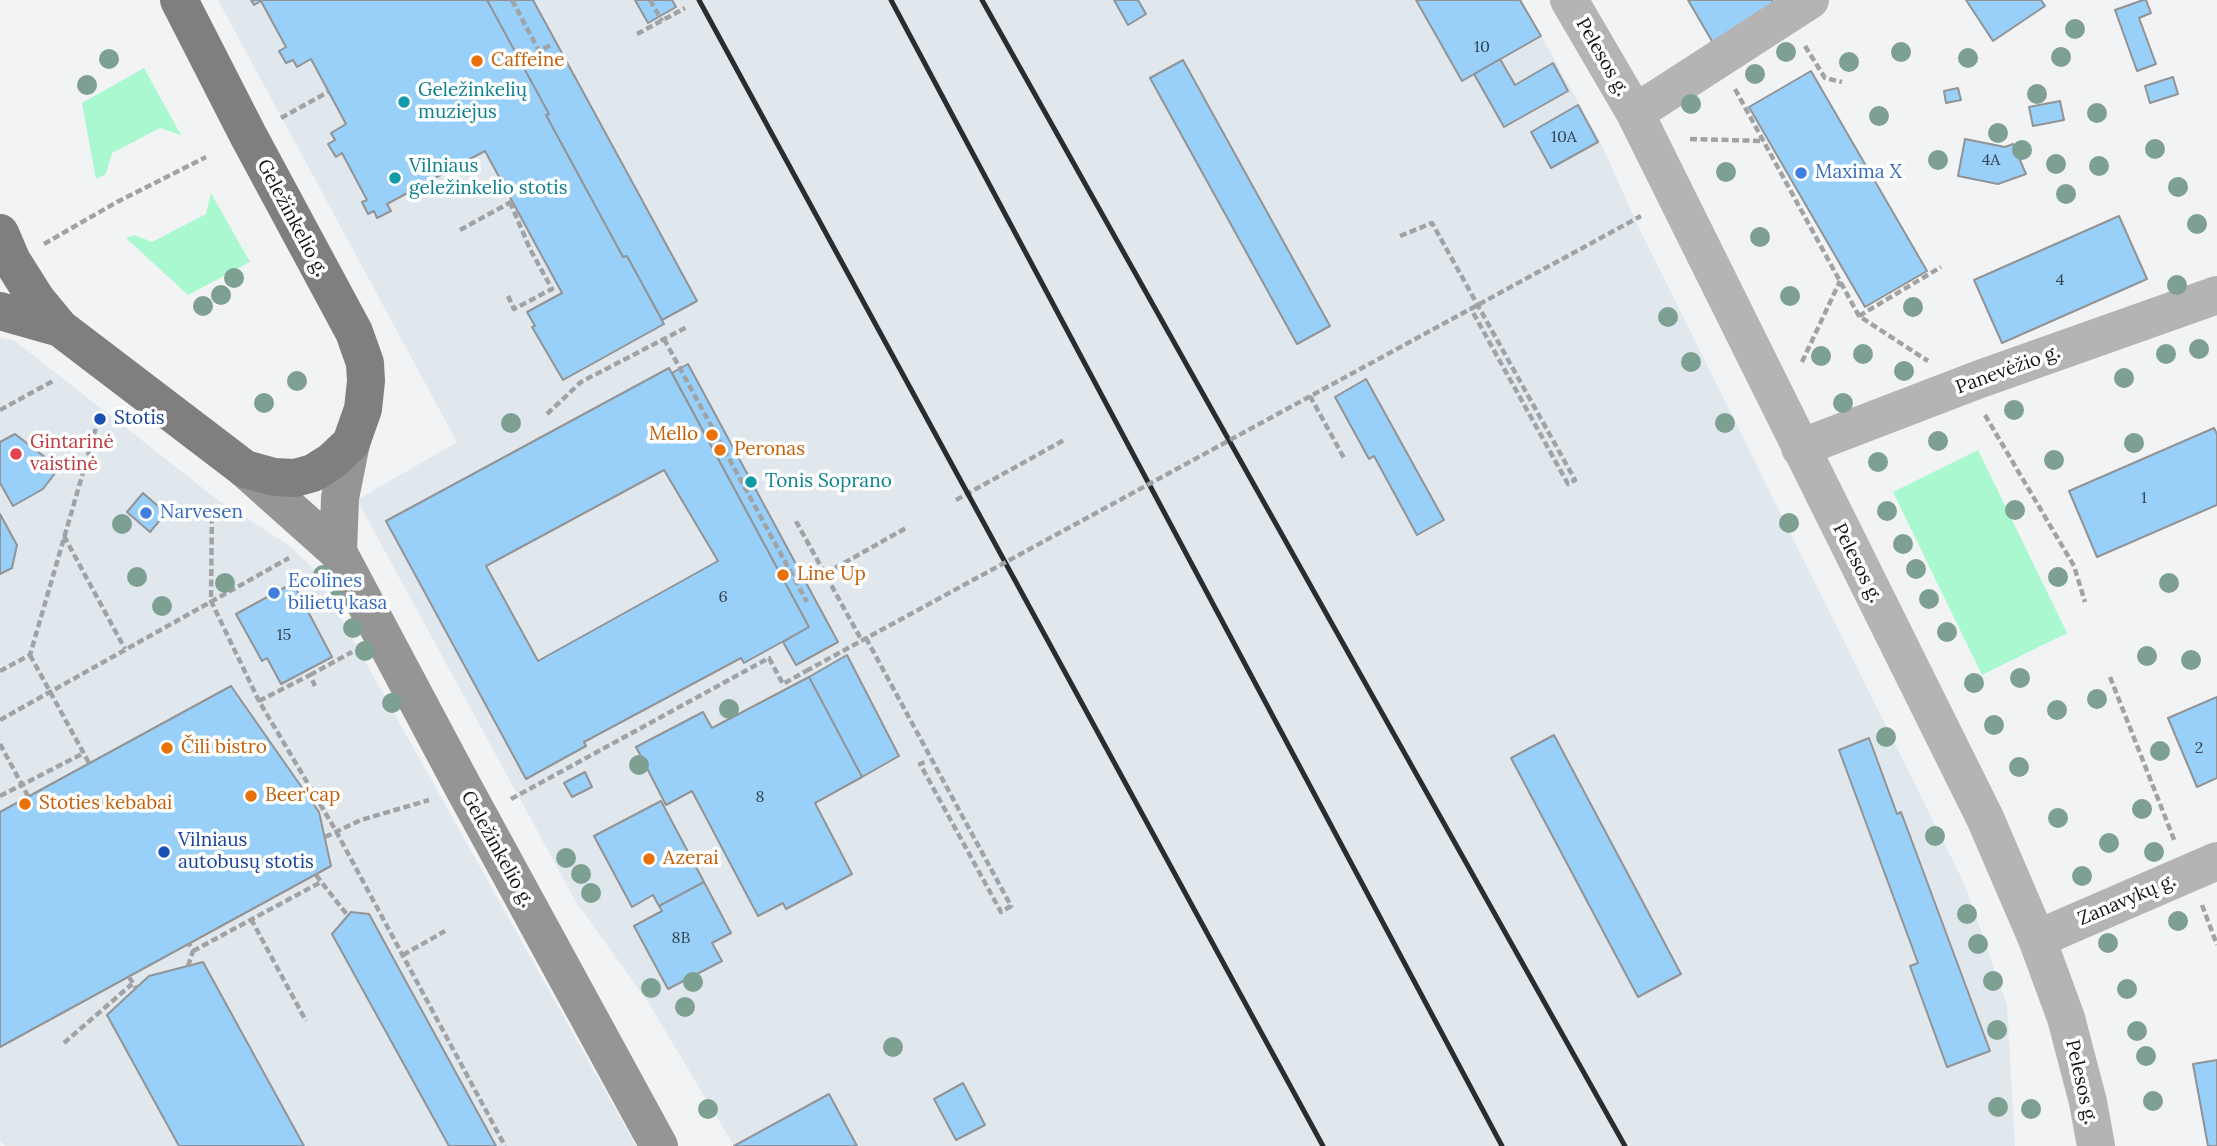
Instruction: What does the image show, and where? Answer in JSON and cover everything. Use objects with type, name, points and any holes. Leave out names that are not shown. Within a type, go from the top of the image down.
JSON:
[{"type":"main road","name":"Geležinkelio g.","points":[[179,0],[357,339],[365,363],[363,409],[351,443],[340,498],[338,552]]},
{"type":"main road","name":"Geležinkelio g.","points":[[6,247],[36,299],[60,328],[246,469],[338,552],[659,1146]]},
{"type":"main road","points":[[0,311],[60,328]]},
{"type":"main road","name":"Geležinkelio g.","points":[[246,469],[274,477],[295,478],[332,461],[351,443]]},
{"type":"street","name":"Pelesos g.","points":[[1569,0],[1635,113],[1985,818],[2037,939],[2066,1018],[2088,1102],[2096,1146]]},
{"type":"street","points":[[1635,113],[1798,8]]},
{"type":"street","name":"Panevėžio g.","points":[[1800,448],[1969,398],[2211,298]]},
{"type":"street","name":"Zanavykų g.","points":[[2037,939],[2217,861]]},
{"type":"path","points":[[512,0],[539,51],[553,44]]},
{"type":"path","points":[[650,0],[662,21]]},
{"type":"path","points":[[637,34],[685,8]]},
{"type":"path","points":[[1798,8],[1825,78],[1842,82]]},
{"type":"path","points":[[1719,59],[1858,316],[1938,368],[1969,398],[2074,566],[2085,602]]},
{"type":"path","points":[[280,118],[328,92]]},
{"type":"path","points":[[1690,139],[1764,141]]},
{"type":"path","points":[[6,247],[117,202],[206,157]]},
{"type":"path","points":[[460,230],[512,202],[530,249],[552,289],[514,309],[508,296]]},
{"type":"path","points":[[508,801],[769,658],[783,684],[1641,216]]},
{"type":"path","points":[[1400,236],[1432,223],[1574,480],[1568,484],[1471,309]]},
{"type":"path","points":[[1858,316],[1941,267]]},
{"type":"path","points":[[1802,362],[1840,281]]},
{"type":"path","points":[[547,414],[581,382],[687,327]]},
{"type":"path","points":[[664,339],[807,602]]},
{"type":"path","points":[[0,410],[53,381]]},
{"type":"path","points":[[1310,397],[1343,458]]},
{"type":"path","points":[[89,763],[30,655],[100,414]]},
{"type":"path","points":[[956,500],[1066,439]]},
{"type":"path","points":[[212,506],[211,601],[259,701],[335,831],[505,1146]]},
{"type":"path","points":[[795,524],[797,523],[864,640],[1011,906],[1001,912],[923,763]]},
{"type":"path","points":[[835,568],[906,528]]},
{"type":"path","points":[[64,536],[125,649]]},
{"type":"path","points":[[0,720],[290,558]]},
{"type":"path","points":[[259,701],[352,652]]},
{"type":"path","points":[[0,671],[30,655]]},
{"type":"path","points":[[310,675],[315,685]]},
{"type":"path","points":[[2110,677],[2175,841]]},
{"type":"path","points":[[0,744],[29,796]]},
{"type":"path","points":[[0,796],[84,753]]},
{"type":"path","points":[[325,837],[361,820],[435,799]]},
{"type":"path","points":[[316,875],[348,916]]},
{"type":"path","points":[[188,965],[193,951],[321,882]]},
{"type":"path","points":[[2199,898],[2217,945]]},
{"type":"path","points":[[251,919],[306,1021]]},
{"type":"path","points":[[403,955],[445,931]]},
{"type":"path","points":[[189,944],[193,951]]},
{"type":"path","points":[[64,1043],[134,986],[129,977]]},
{"type":"shaded area","points":[[218,0],[1521,0],[1599,139],[1640,230],[1964,883],[2007,1005],[2015,1146],[734,1146],[648,1002],[576,902],[357,500],[457,442]]},
{"type":"shaded area","points":[[0,338],[15,341],[218,500],[290,546],[313,568],[636,1146],[5,1146],[0,1141]]},
{"type":"green space","points":[[144,68],[181,135],[160,128],[112,153],[106,174],[96,179],[82,103]]},
{"type":"green space","points":[[211,193],[250,262],[188,295],[126,238],[134,235],[152,242],[206,214]]},
{"type":"green space","points":[[1978,450],[2067,633],[1982,675],[1893,492]]},
{"type":"building","name":"Vilniaus geležinkelio stotis","points":[[251,0],[487,0],[623,257],[627,256],[664,324],[563,380],[532,327],[535,326],[527,312],[562,293],[485,151],[387,204],[391,211],[377,218],[374,211],[368,214],[362,202],[367,200],[342,153],[336,157],[328,144],[335,140],[331,133],[346,124],[311,59],[297,67],[293,60],[286,63],[279,51],[286,47],[261,1],[254,5]]},
{"type":"building","points":[[487,0],[533,0],[697,301],[662,320],[627,256],[623,257]]},
{"type":"building","points":[[635,0],[672,0],[676,7],[648,23]]},
{"type":"building","points":[[1114,0],[1138,0],[1146,14],[1128,25]]},
{"type":"building","points":[[1416,0],[1520,0],[1541,36],[1462,81]]},
{"type":"building","points":[[1688,0],[1772,0],[1779,11],[1716,48]]},
{"type":"building","points":[[1966,0],[2041,0],[2045,6],[1993,41]]},
{"type":"building","points":[[2146,0],[2151,13],[2139,18],[2156,64],[2137,71],[2115,10]]},
{"type":"building","points":[[1500,59],[1515,85],[1553,63],[1568,91],[1504,127],[1474,74]]},
{"type":"building","points":[[1183,60],[1330,326],[1297,344],[1150,78]]},
{"type":"building","points":[[1811,71],[1927,271],[1865,307],[1749,107]]},
{"type":"building","points":[[2173,77],[2178,94],[2150,103],[2145,86]]},
{"type":"building","points":[[1958,88],[1961,100],[1946,103],[1944,91]]},
{"type":"building","points":[[2060,101],[2064,120],[2033,126],[2029,107]]},
{"type":"building","points":[[1578,105],[1598,142],[1551,168],[1531,132]]},
{"type":"building","points":[[1965,139],[2005,147],[2013,144],[2026,174],[1998,184],[1958,176]]},
{"type":"building","points":[[2119,216],[2147,279],[2002,343],[1974,280]]},
{"type":"building","points":[[688,364],[838,642],[796,665],[783,642],[809,627],[672,373]]},
{"type":"building","points":[[669,368],[809,627],[744,663],[741,658],[584,742],[586,746],[526,779],[386,521]],"holes":[[[664,470],[718,561],[538,661],[486,566]]]},
{"type":"building","points":[[1366,379],[1444,520],[1417,535],[1374,456],[1369,459],[1335,397]]},
{"type":"building","points":[[2214,428],[2217,434],[2217,505],[2097,557],[2069,491]]},
{"type":"building","points":[[15,434],[59,468],[43,489],[13,506],[0,483],[0,442]]},
{"type":"building","name":"Narvesen","points":[[143,493],[166,513],[150,532],[127,512]]},
{"type":"building","points":[[0,514],[17,545],[12,568],[0,574]]},
{"type":"building","points":[[293,583],[332,657],[281,684],[267,658],[262,661],[236,614]]},
{"type":"building","points":[[847,655],[899,756],[862,777],[809,677]]},
{"type":"building","points":[[809,677],[862,777],[815,803],[852,874],[786,909],[783,903],[758,916],[692,791],[666,805],[636,747],[703,712],[712,728]]},
{"type":"building","name":"Vilniaus autobusų stotis","points":[[231,686],[319,812],[331,866],[0,1047],[0,812]]},
{"type":"building","points":[[2217,697],[2217,778],[2197,787],[2168,718]]},
{"type":"building","points":[[1554,735],[1681,974],[1638,997],[1511,758]]},
{"type":"building","points":[[1869,738],[1897,814],[1901,812],[1990,1051],[1947,1067],[1910,966],[1918,963],[1839,750]]},
{"type":"building","points":[[585,772],[592,787],[572,797],[564,783]]},
{"type":"building","name":"Azerai","points":[[661,801],[704,882],[659,906],[653,895],[632,907],[594,836]]},
{"type":"building","points":[[704,882],[731,933],[712,943],[722,961],[668,989],[634,926],[662,911],[659,906]]},
{"type":"building","points":[[351,912],[369,914],[496,1146],[449,1146],[332,934]]},
{"type":"building","points":[[203,962],[304,1146],[179,1146],[107,1015],[149,976]]},
{"type":"building","points":[[2217,1060],[2217,1146],[2208,1146],[2193,1064]]},
{"type":"building","points":[[963,1083],[985,1125],[956,1140],[934,1099]]},
{"type":"building","points":[[829,1094],[857,1146],[734,1146]]},
{"type":"railway","points":[[699,0],[1323,1146]]},
{"type":"railway","points":[[891,0],[1502,1146]]},
{"type":"railway","points":[[982,0],[1625,1146]]},
{"type":"place","name":"Caffeine","points":[[477,61]]},
{"type":"place","name":"Geležinkelių muziejus","points":[[404,102]]},
{"type":"place","name":"Maxima X","points":[[1801,173]]},
{"type":"place","name":"Vilniaus geležinkelio stotis","points":[[395,178]]},
{"type":"place","name":"Stotis","points":[[100,419]]},
{"type":"place","name":"Mello","points":[[712,435]]},
{"type":"place","name":"Peronas","points":[[720,450]]},
{"type":"place","name":"Gintarinė vaistinė","points":[[16,454]]},
{"type":"place","name":"Tonis Soprano","points":[[751,482]]},
{"type":"place","name":"Narvesen","points":[[146,513]]},
{"type":"place","name":"Line Up","points":[[783,575]]},
{"type":"place","name":"Ecolines bilietų kasa","points":[[274,593]]},
{"type":"place","name":"Čili bistro","points":[[167,748]]},
{"type":"place","name":"Beer'cap","points":[[251,796]]},
{"type":"place","name":"Stoties kebabai","points":[[25,804]]},
{"type":"place","name":"Vilniaus autobusų stotis","points":[[164,852]]},
{"type":"place","name":"Azerai","points":[[649,859]]}]
